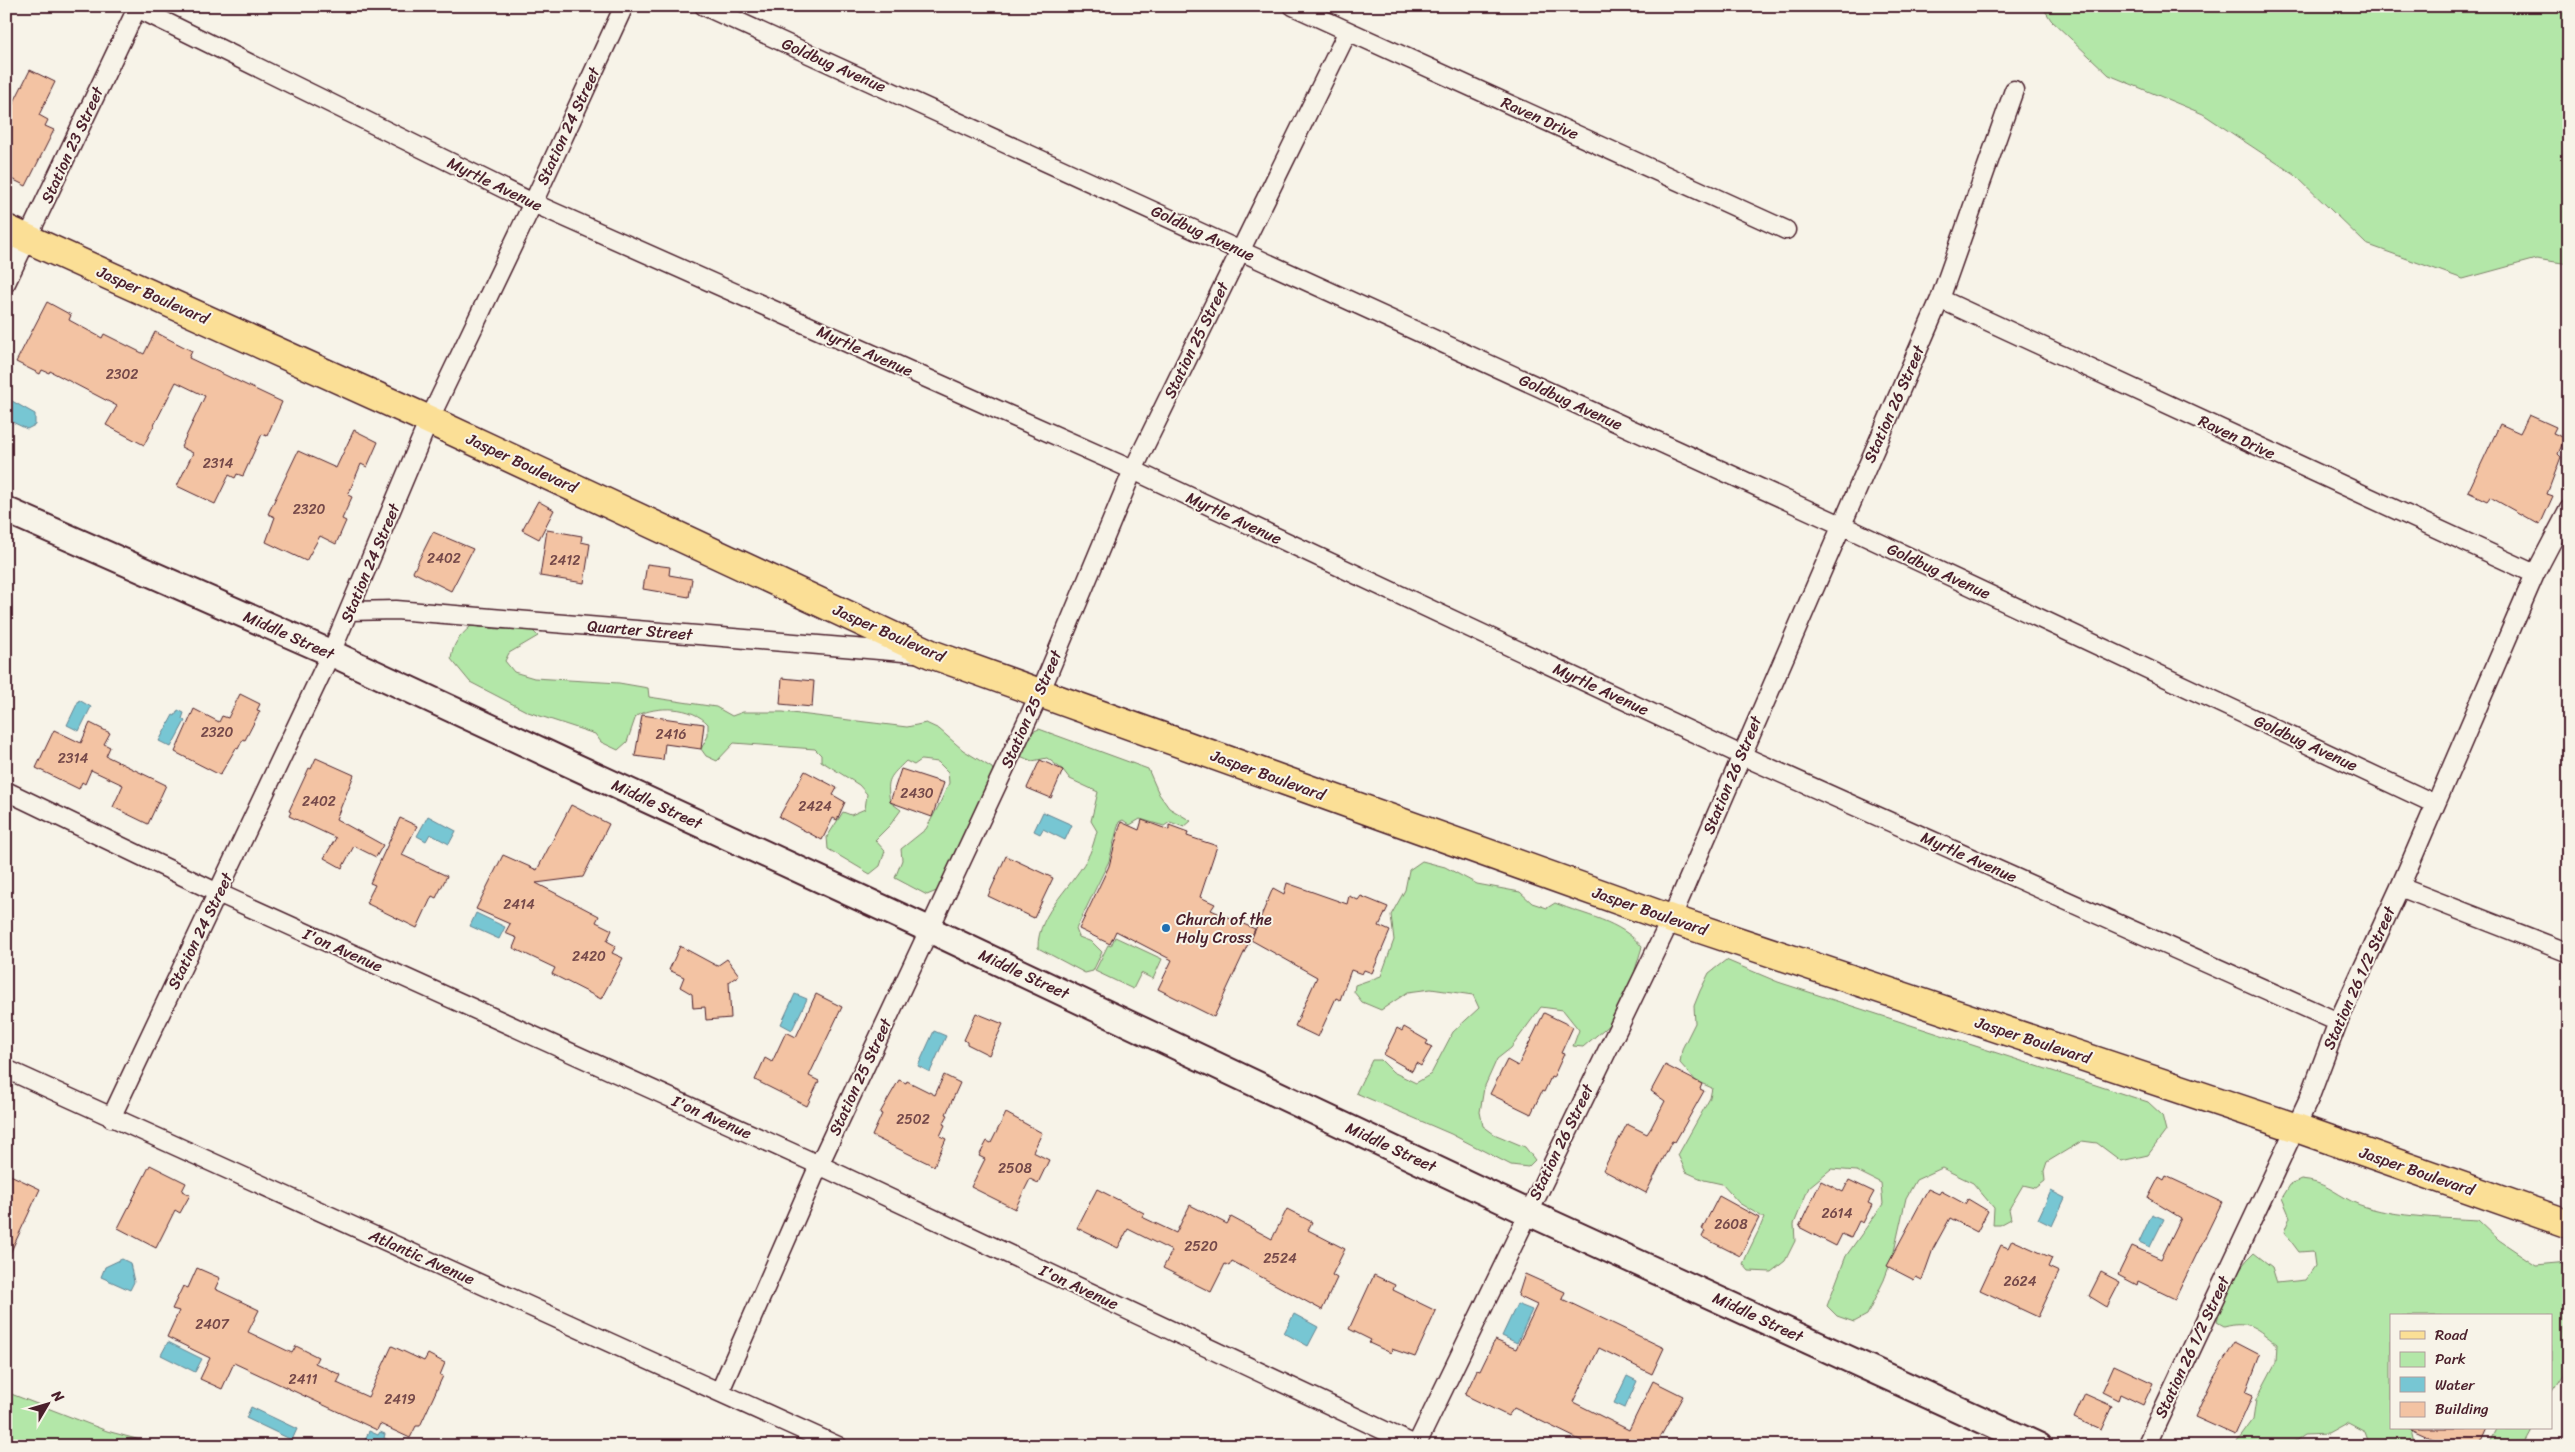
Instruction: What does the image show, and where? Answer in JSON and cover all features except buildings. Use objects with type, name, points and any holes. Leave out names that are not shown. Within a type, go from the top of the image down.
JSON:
[{"type":"main road","name":"Jasper Boulevard","points":[[17,234],[429,420],[931,654],[1670,919],[2294,1127],[2569,1224]]},
{"type":"street","name":"Station 24 Street","points":[[111,1118],[331,653],[429,420],[533,203],[624,6]]},
{"type":"street","name":"Goldbug Avenue","points":[[704,6],[1841,525],[2435,804]]},
{"type":"street","name":"Raven Drive","points":[[1293,6],[1786,230]]},
{"type":"street","name":"Myrtle Avenue","points":[[136,7],[533,203],[1133,470],[1741,754],[2338,1022]]},
{"type":"street","name":"Station 23 Street","points":[[6,283],[17,234],[136,7]]},
{"type":"street","name":"Station 25 Street","points":[[720,1391],[819,1165],[1040,693],[1133,470],[1348,31]]},
{"type":"street","name":"Station 26 Street","points":[[1416,1446],[1527,1212],[1670,919],[1940,299],[2014,90]]},
{"type":"street","name":"Raven Drive","points":[[1940,299],[2535,574]]},
{"type":"street","name":"Station 26 1/2 Street","points":[[2146,1446],[2294,1127],[2311,1095],[2338,1022],[2400,887],[2535,574],[2569,509]]},
{"type":"street","name":"Middle Street","points":[[6,510],[331,653],[928,929],[1527,1212],[2039,1446]]},
{"type":"street","name":"Quarter Street","points":[[349,612],[396,610],[931,654]]},
{"type":"street","name":"I'on Avenue","points":[[6,791],[218,893],[819,1165],[1416,1446]]},
{"type":"street","points":[[2400,887],[2569,953]]},
{"type":"street","name":"Atlantic Avenue","points":[[6,1069],[838,1446]]},
{"type":"green space","points":[[2042,6],[2569,6],[2569,264],[2536,259],[2463,279],[2366,244],[2295,175],[2203,114],[2109,75],[2051,20]]},
{"type":"green space","points":[[471,626],[498,629],[531,629],[538,636],[509,653],[505,661],[514,672],[534,678],[619,683],[648,688],[649,697],[716,707],[732,716],[743,712],[783,712],[907,727],[926,723],[939,729],[963,750],[992,768],[995,776],[939,890],[927,895],[895,878],[902,860],[901,849],[926,829],[949,783],[948,772],[938,762],[921,760],[914,765],[906,761],[890,779],[890,802],[901,810],[890,825],[875,840],[885,851],[880,866],[870,874],[828,849],[827,837],[843,812],[851,815],[865,809],[867,794],[859,785],[821,761],[821,755],[815,749],[734,743],[717,761],[706,756],[701,749],[708,736],[708,724],[693,714],[674,709],[664,709],[644,712],[636,716],[627,742],[618,750],[601,742],[595,734],[528,712],[470,682],[451,659],[457,641]]},
{"type":"green space","points":[[1039,729],[1148,769],[1159,794],[1169,808],[1191,821],[1184,827],[1170,822],[1164,826],[1140,819],[1130,825],[1123,820],[1119,822],[1109,861],[1076,929],[1079,937],[1092,942],[1102,952],[1093,971],[1085,973],[1038,948],[1039,935],[1050,910],[1084,865],[1091,850],[1097,831],[1091,821],[1098,792],[1070,779],[1063,770],[1047,758],[1032,761],[1020,756],[1025,735]]},
{"type":"green space","points":[[1422,861],[1445,867],[1477,884],[1520,892],[1532,903],[1547,908],[1555,903],[1602,920],[1623,931],[1642,947],[1628,993],[1610,1024],[1583,1047],[1573,1046],[1579,1030],[1563,1010],[1541,1007],[1511,1048],[1497,1059],[1484,1088],[1480,1112],[1483,1126],[1494,1134],[1525,1147],[1535,1160],[1528,1167],[1511,1165],[1451,1134],[1356,1093],[1372,1060],[1381,1060],[1393,1072],[1416,1083],[1431,1074],[1453,1032],[1479,1008],[1473,995],[1431,989],[1408,992],[1381,1010],[1362,1002],[1354,992],[1355,985],[1381,976],[1394,940],[1391,915],[1405,890],[1409,870]]},
{"type":"green space","points":[[1115,937],[1162,959],[1153,979],[1141,973],[1133,989],[1095,971],[1108,945],[1111,946]]},
{"type":"green space","points":[[1726,960],[1778,982],[2148,1102],[2162,1115],[2166,1131],[2148,1155],[2121,1161],[2097,1143],[2082,1141],[2047,1162],[2044,1171],[2045,1181],[2036,1188],[2023,1185],[2009,1209],[2011,1219],[2000,1225],[1993,1225],[1994,1208],[1973,1183],[1942,1168],[1916,1180],[1906,1198],[1893,1256],[1867,1315],[1854,1322],[1837,1316],[1827,1306],[1846,1256],[1883,1204],[1881,1183],[1857,1171],[1831,1169],[1809,1187],[1794,1224],[1795,1241],[1785,1261],[1771,1272],[1749,1271],[1743,1264],[1764,1218],[1739,1203],[1722,1184],[1704,1180],[1686,1172],[1678,1155],[1710,1098],[1712,1088],[1696,1081],[1680,1063],[1682,1049],[1695,1023],[1694,1006],[1700,991],[1709,973]]},
{"type":"green space","points":[[2301,1180],[2309,1181],[2323,1185],[2366,1207],[2397,1214],[2478,1220],[2499,1240],[2536,1265],[2569,1262],[2569,1365],[2552,1391],[2552,1314],[2390,1314],[2390,1430],[2412,1430],[2416,1446],[2370,1446],[2365,1432],[2348,1423],[2328,1434],[2304,1435],[2288,1446],[2234,1446],[2253,1420],[2256,1400],[2276,1362],[2277,1344],[2258,1330],[2247,1325],[2233,1324],[2224,1326],[2217,1322],[2222,1303],[2230,1285],[2254,1253],[2272,1267],[2277,1283],[2305,1280],[2315,1266],[2313,1251],[2299,1252],[2284,1232],[2290,1217],[2282,1198],[2290,1185]]},
{"type":"green space","points":[[6,1392],[107,1431],[162,1446],[6,1446]]},
{"type":"green space","points":[[2497,1430],[2530,1430],[2521,1446],[2489,1446]]},
{"type":"water","points":[[12,401],[35,414],[35,425],[27,429],[6,419],[6,412]]},
{"type":"water","points":[[79,700],[91,707],[79,731],[67,725]]},
{"type":"water","points":[[178,710],[184,713],[182,719],[185,721],[171,747],[159,741],[173,715],[175,716]]},
{"type":"water","points":[[1043,812],[1072,825],[1065,840],[1043,829],[1040,834],[1034,831]]},
{"type":"water","points":[[428,816],[456,831],[449,844],[430,834],[426,841],[417,836]]},
{"type":"water","points":[[476,913],[505,927],[499,939],[470,926]]},
{"type":"water","points":[[795,994],[807,999],[792,1030],[781,1024]]},
{"type":"water","points":[[934,1031],[946,1036],[930,1072],[918,1066]]},
{"type":"water","points":[[2051,1191],[2065,1198],[2052,1226],[2038,1219]]},
{"type":"water","points":[[2152,1214],[2164,1219],[2150,1247],[2139,1242]]},
{"type":"water","points":[[122,1259],[130,1263],[134,1282],[130,1290],[101,1277],[105,1267]]},
{"type":"water","points":[[1517,1304],[1532,1310],[1517,1343],[1502,1336]]},
{"type":"water","points":[[1294,1314],[1318,1327],[1308,1346],[1284,1333]]},
{"type":"water","points":[[168,1342],[202,1359],[195,1372],[161,1355]]},
{"type":"water","points":[[1627,1376],[1637,1381],[1625,1408],[1614,1403]]},
{"type":"water","points":[[251,1407],[297,1429],[292,1440],[246,1418]]},
{"type":"water","points":[[369,1431],[378,1435],[380,1432],[385,1434],[384,1438],[393,1442],[391,1446],[371,1446],[364,1442]]},
{"type":"place","name":"Church of the Holy Cross","points":[[1166,928]]}]
